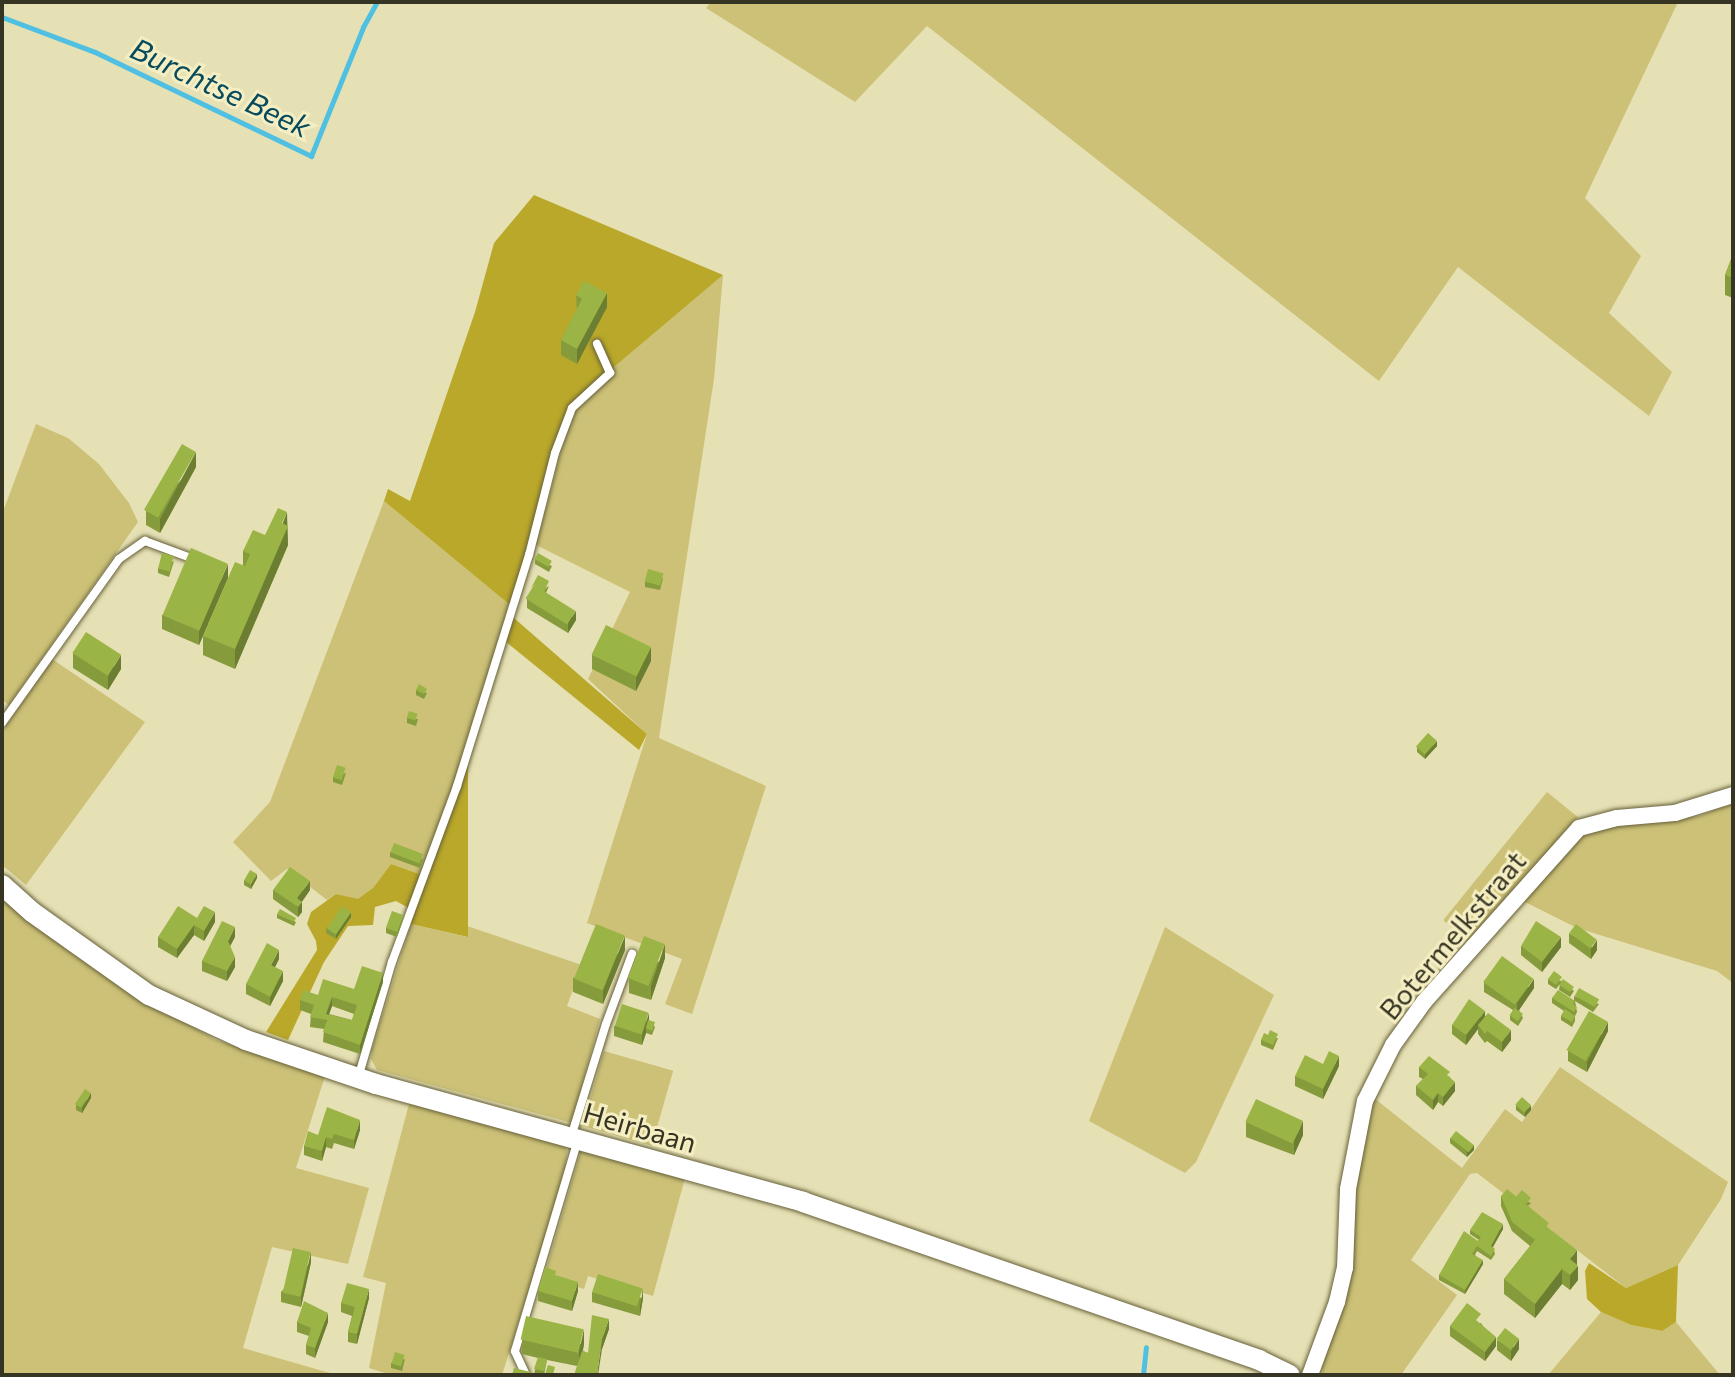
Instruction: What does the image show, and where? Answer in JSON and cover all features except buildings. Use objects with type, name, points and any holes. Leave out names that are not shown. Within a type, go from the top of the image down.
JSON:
[{"type":"street","name":"Botermelkstraat","points":[[1310,1375],[1337,1302],[1345,1268],[1348,1189],[1365,1101],[1393,1045],[1424,1002],[1579,828],[1617,818],[1675,813],[1733,795]]},
{"type":"street","name":"Heirbaan","points":[[2,885],[44,920],[149,995],[246,1040],[358,1078],[803,1202],[1259,1360],[1290,1375]]},
{"type":"lane","points":[[358,1078],[392,962],[457,786],[529,555],[555,453],[572,408],[610,373],[597,344]]},
{"type":"lane","points":[[2,723],[119,559],[145,541],[202,562]]},
{"type":"lane","points":[[526,1375],[515,1351],[606,1024],[632,954]]},
{"type":"shaded area","points":[[711,2],[1678,2],[1585,198],[1641,256],[1609,313],[1672,372],[1649,416],[1458,267],[1379,381],[927,26],[855,102],[706,8]]},
{"type":"shaded area","points":[[534,195],[723,275],[613,368],[570,418],[515,609],[384,501],[388,489],[410,501],[475,312],[494,243]]},
{"type":"shaded area","points":[[723,275],[714,379],[659,738],[766,786],[692,1014],[665,1004],[682,959],[587,923],[647,734],[588,679],[630,592],[536,545],[570,418],[613,368]]},
{"type":"shaded area","points":[[36,424],[68,438],[99,464],[129,503],[138,522],[9,705],[2,700],[2,514]]},
{"type":"shaded area","points":[[384,501],[515,609],[425,876],[391,864],[373,888],[358,900],[336,894],[327,900],[287,869],[271,881],[233,842],[270,802]]},
{"type":"shaded area","points":[[514,618],[647,734],[639,750],[505,641]]},
{"type":"shaded area","points":[[52,659],[145,722],[26,885],[2,865],[2,732]]},
{"type":"shaded area","points":[[468,765],[468,937],[411,924],[414,911],[396,901],[375,907],[373,925],[348,926],[324,962],[288,1040],[266,1032],[317,950],[307,924],[311,912],[336,894],[358,899],[373,888],[391,864],[425,876]]},
{"type":"shaded area","points":[[1547,792],[1578,817],[1474,945],[1443,920]]},
{"type":"shaded area","points":[[1733,803],[1733,983],[1717,971],[1577,928],[1519,899],[1568,847],[1583,836],[1603,828],[1699,816]]},
{"type":"shaded area","points":[[2,897],[154,1005],[216,1040],[325,1076],[296,1168],[369,1188],[348,1264],[272,1247],[243,1348],[337,1375],[2,1375]]},
{"type":"shaded area","points":[[411,924],[467,937],[467,926],[582,965],[567,1006],[600,1019],[572,1123],[377,1070],[371,1059],[372,1049]]},
{"type":"shaded area","points":[[1165,927],[1274,995],[1196,1162],[1185,1173],[1089,1121]]},
{"type":"shaded area","points":[[604,1051],[673,1071],[652,1146],[583,1126]]},
{"type":"shaded area","points":[[1560,1067],[1728,1182],[1721,1199],[1678,1265],[1626,1288],[1477,1173],[1470,1174],[1411,1260],[1457,1295],[1401,1375],[1323,1375],[1322,1367],[1349,1274],[1355,1175],[1374,1098],[1462,1168],[1505,1109],[1522,1122]]},
{"type":"shaded area","points":[[409,1104],[564,1143],[567,1152],[564,1178],[502,1375],[391,1375],[369,1368],[386,1283],[363,1277]]},
{"type":"shaded area","points":[[582,1147],[685,1178],[653,1296],[588,1276],[584,1289],[544,1277]]},
{"type":"shaded area","points":[[1589,1263],[1626,1288],[1678,1265],[1676,1322],[1662,1331],[1631,1325],[1601,1312],[1587,1299],[1585,1271]]},
{"type":"shaded area","points":[[1601,1312],[1631,1325],[1661,1331],[1676,1322],[1720,1375],[1548,1375]]},
{"type":"waterway","name":"Burchtse Beek","points":[[2,17],[95,52],[311,156],[363,27],[377,2]]},
{"type":"waterway","points":[[1143,1375],[1146,1347]]}]
